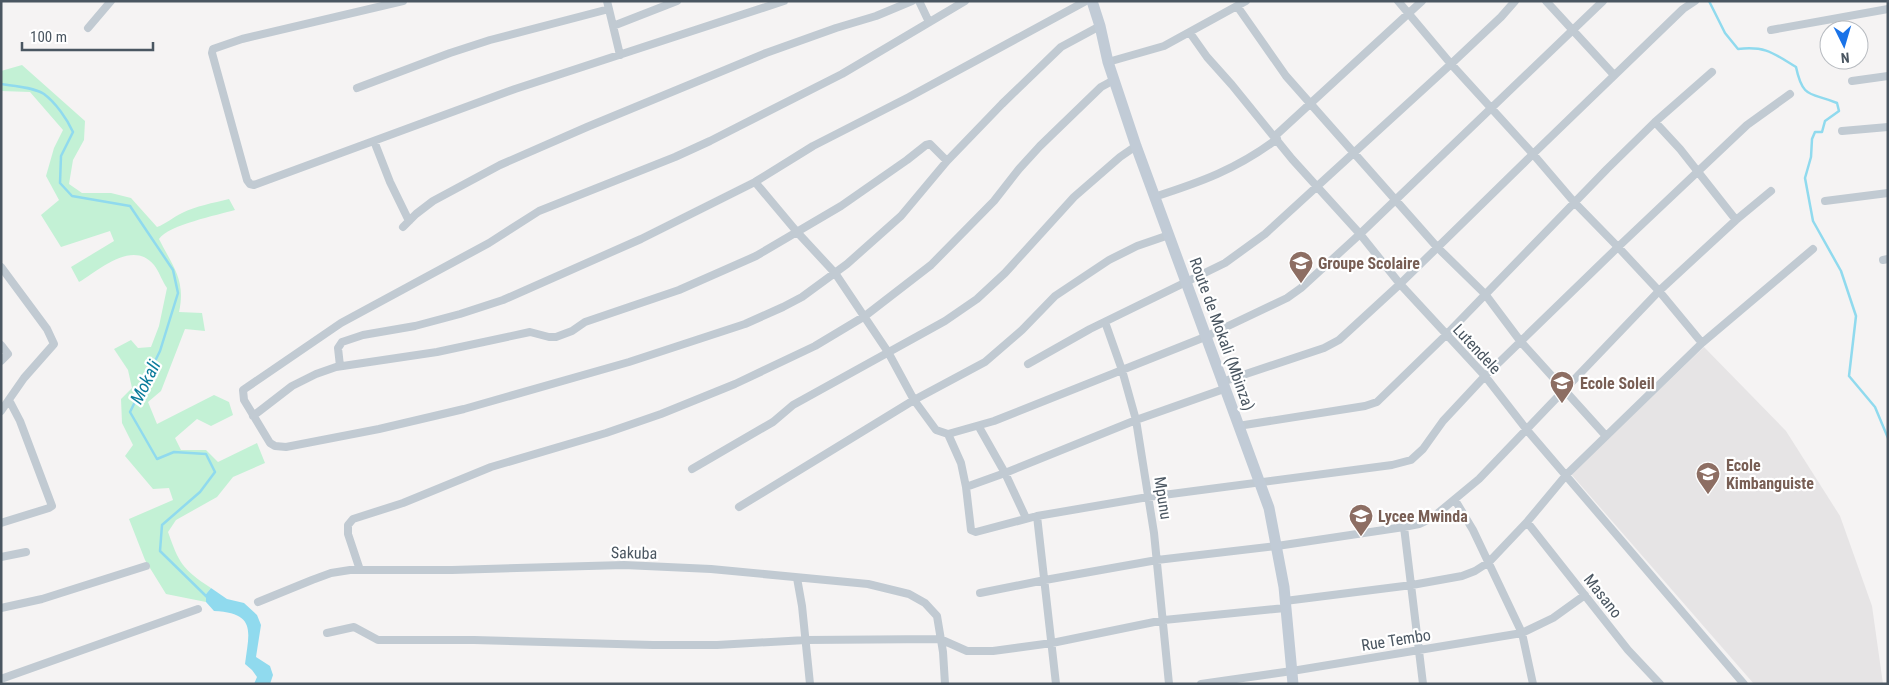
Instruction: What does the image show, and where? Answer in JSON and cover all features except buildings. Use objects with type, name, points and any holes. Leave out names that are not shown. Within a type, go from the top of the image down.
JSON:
[{"type":"street","points":[[88,28],[111,1]]},
{"type":"street","points":[[403,1],[242,39],[213,48],[212,53],[246,180],[250,184],[254,185],[515,89],[784,1]]},
{"type":"street","points":[[613,26],[677,1]]},
{"type":"street","points":[[403,227],[433,201],[500,165],[766,53],[876,16],[912,1]]},
{"type":"street","points":[[919,1],[929,22]]},
{"type":"street","points":[[965,1],[896,44],[842,74],[710,141],[675,157],[539,211],[489,243],[341,323],[243,390],[244,400],[253,416],[270,443],[280,447],[464,409],[629,362],[745,324],[802,297],[835,273],[901,216],[947,161],[1061,47],[1100,26]]},
{"type":"street","points":[[340,366],[338,348],[342,342],[363,335],[424,324],[503,300],[641,239],[755,182],[813,146],[958,71],[1086,1]]},
{"type":"street","name":"Route de Mokali (Mbinza)","points":[[1092,1],[1108,62],[1136,146],[1170,235],[1205,338],[1261,483],[1277,546],[1293,684]]},
{"type":"street","points":[[1108,62],[1164,46],[1246,1]]},
{"type":"street","points":[[1398,1],[1451,64],[1574,202],[1659,291],[1702,344]]},
{"type":"street","points":[[1154,197],[1196,183],[1253,157],[1276,138],[1422,1]]},
{"type":"street","points":[[1028,364],[1105,322],[1225,263],[1265,234],[1451,64],[1501,17],[1515,1]]},
{"type":"street","points":[[1546,1],[1614,76]]},
{"type":"street","points":[[755,182],[796,232],[835,273],[888,352],[914,400],[936,430],[948,434],[978,427],[1205,338],[1287,298],[1301,288],[1360,234],[1603,1]]},
{"type":"street","points":[[966,487],[1339,340],[1400,284],[1683,9],[1695,1]]},
{"type":"street","points":[[357,88],[450,52],[608,5],[620,55]]},
{"type":"street","points":[[1237,6],[1286,76],[1437,247],[1485,294],[1521,342],[1606,436]]},
{"type":"street","points":[[1771,30],[1888,9]]},
{"type":"street","name":"Lutendele","points":[[1190,33],[1207,57],[1292,158],[1360,234],[1400,284],[1485,376],[1527,430],[1567,474],[1744,684]]},
{"type":"street","points":[[1238,426],[1365,406],[1377,402],[1446,335],[1574,202],[1655,122],[1712,72]]},
{"type":"street","points":[[1852,81],[1888,76]]},
{"type":"street","points":[[360,570],[348,534],[348,525],[353,519],[403,503],[491,467],[606,433],[661,414],[758,374],[816,346],[865,316],[947,251],[1040,146],[1101,87],[1114,80]]},
{"type":"street","points":[[948,434],[961,463],[971,530],[973,532],[1036,516],[1148,498],[1392,465],[1411,460],[1422,449],[1443,421],[1485,376],[1618,247],[1747,125],[1790,94]]},
{"type":"street","points":[[1655,122],[1680,149],[1736,220]]},
{"type":"street","points":[[1842,131],[1888,127]]},
{"type":"street","points":[[374,141],[390,182],[409,221]]},
{"type":"street","points":[[253,416],[292,386],[316,374],[340,366],[437,352],[530,332],[556,337],[572,331],[585,322],[679,290],[748,260],[840,206],[926,145],[930,144],[947,161]]},
{"type":"street","points":[[692,469],[773,422],[793,405],[945,321],[977,299],[1005,273],[1074,197],[1120,157],[1136,146]]},
{"type":"street","points":[[980,593],[1157,560],[1277,546],[1404,527],[1419,524],[1432,518],[1479,479],[1659,291],[1770,191]]},
{"type":"street","points":[[1824,201],[1888,193]]},
{"type":"street","points":[[739,507],[914,400],[985,362],[1022,330],[1055,296],[1109,260],[1137,246],[1170,235]]},
{"type":"street","points":[[327,633],[354,627],[378,640],[474,640],[653,646],[718,645],[806,640],[940,639],[967,651],[993,651],[1052,643],[1164,620],[1285,604],[1462,576],[1475,571],[1489,562],[1527,522],[1567,474],[1606,436],[1702,344],[1813,249]]},
{"type":"street","points":[[1,268],[47,329],[54,344],[24,378],[1,411]]},
{"type":"street","name":"Mpunu","points":[[1105,322],[1122,370],[1136,420],[1157,560],[1169,684]]},
{"type":"street","points":[[1,361],[8,354],[4,348]]},
{"type":"street","points":[[1,523],[52,506],[20,421],[9,400]]},
{"type":"street","points":[[978,427],[1005,473],[1026,518]]},
{"type":"street","points":[[1455,500],[1473,530],[1522,634],[1533,684]]},
{"type":"street","points":[[1036,516],[1056,684]]},
{"type":"street","name":"Masano","points":[[1527,522],[1628,650],[1660,684]]},
{"type":"street","points":[[1404,527],[1423,684]]},
{"type":"street","points":[[1,557],[26,552]]},
{"type":"street","name":"Sakuba","points":[[258,602],[330,573],[360,570],[452,570],[624,565],[711,570],[868,584],[909,594],[925,603],[937,616],[945,684]]},
{"type":"street","points":[[1,608],[42,599],[146,566]]},
{"type":"street","points":[[797,578],[810,684]]},
{"type":"street","name":"Rue Tembo","points":[[1201,684],[1522,634],[1553,618],[1585,595]]},
{"type":"street","points":[[1,679],[198,609]]},
{"type":"shaded area","name":"Ecole Kimbanguiste","points":[[1704,347],[1786,431],[1840,516],[1872,606],[1883,684],[1754,684],[1571,474]]},
{"type":"green space","points":[[22,65],[85,121],[84,140],[73,160],[69,184],[82,193],[111,193],[131,198],[157,227],[187,211],[229,199],[235,210],[172,229],[159,239],[177,274],[181,291],[179,312],[202,313],[205,331],[185,329],[161,391],[148,402],[157,424],[214,395],[229,402],[233,415],[211,426],[197,419],[175,438],[181,450],[206,450],[218,462],[257,443],[265,463],[233,477],[217,497],[176,520],[168,532],[175,551],[183,564],[194,576],[211,588],[206,594],[206,602],[166,594],[145,560],[129,519],[173,500],[169,488],[153,489],[125,456],[133,445],[122,423],[121,399],[132,388],[128,370],[114,349],[131,340],[138,348],[151,347],[159,326],[167,288],[154,265],[146,258],[136,255],[116,259],[79,282],[71,267],[114,241],[110,231],[61,247],[41,215],[59,200],[46,176],[54,148],[63,130],[30,92],[1,91],[1,71]]},
{"type":"water","points":[[211,588],[227,599],[244,603],[257,615],[261,625],[256,657],[270,666],[273,675],[270,684],[254,684],[257,677],[245,664],[248,642],[247,626],[244,620],[238,616],[214,611],[206,602],[206,594]]},
{"type":"waterway","points":[[1709,1],[1725,33],[1738,49],[1756,49],[1775,54],[1796,67],[1805,90],[1837,103],[1839,111],[1825,121],[1822,132],[1815,132],[1812,139],[1811,157],[1805,178],[1813,221],[1841,271],[1856,316],[1849,376],[1875,407],[1888,438]]},
{"type":"waterway","name":"Mokali","points":[[1,84],[34,90],[44,94],[53,102],[73,132],[61,156],[60,183],[72,196],[130,206],[173,270],[178,293],[160,351],[130,412],[157,459],[174,452],[206,454],[215,472],[200,492],[162,525],[160,551],[208,598]]},
{"type":"place","name":"Groupe Scolaire","points":[[1301,284]]},
{"type":"place","name":"Ecole Soleil","points":[[1562,404]]},
{"type":"place","name":"Ecole Kimbanguiste","points":[[1708,495]]},
{"type":"place","name":"Lycee Mwinda","points":[[1361,537]]}]
